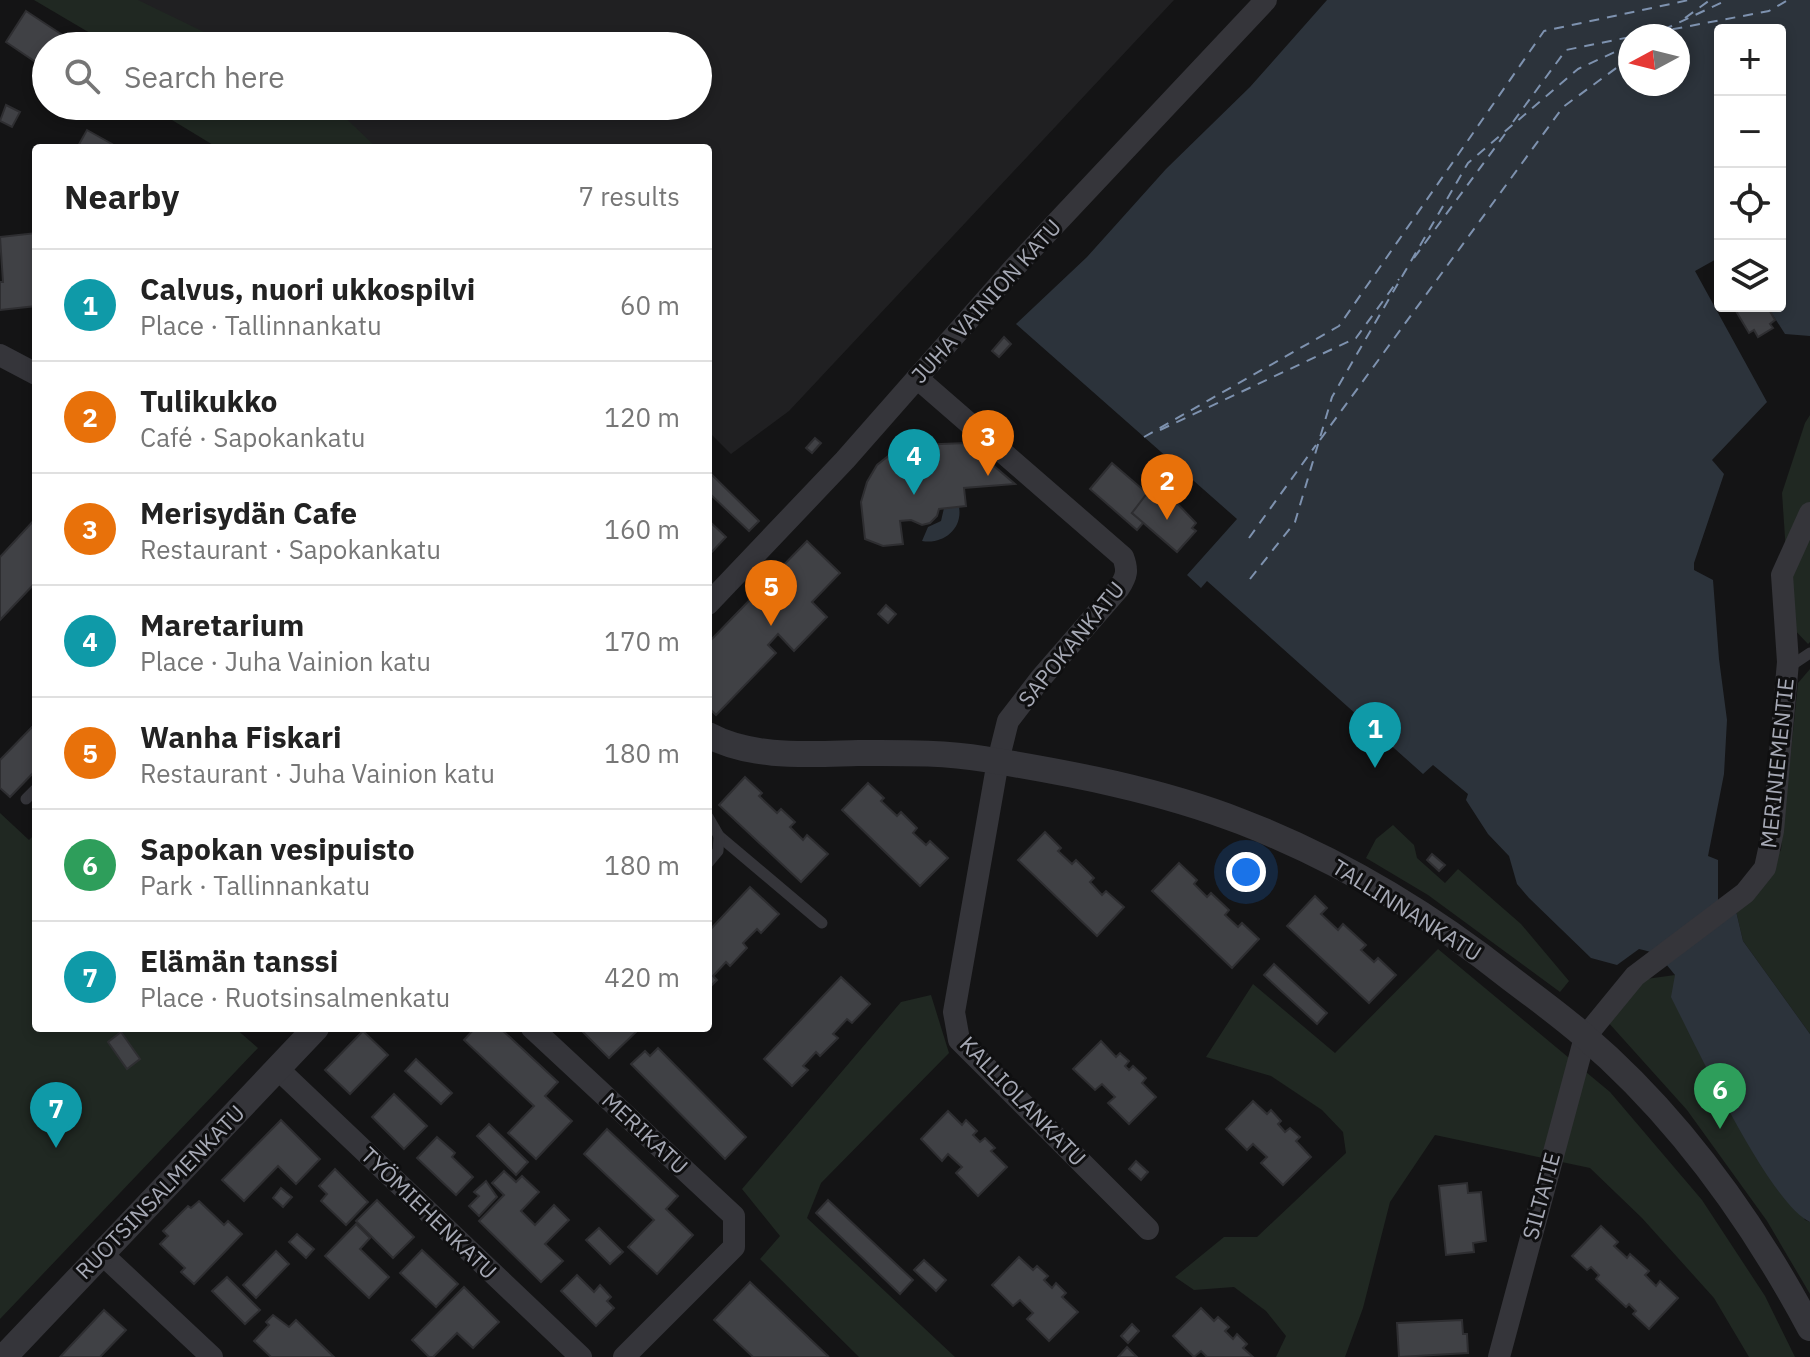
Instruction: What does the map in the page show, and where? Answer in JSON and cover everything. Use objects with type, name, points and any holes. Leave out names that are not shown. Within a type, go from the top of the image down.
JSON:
[{"type":"street","name":"JUHA VAINION KATU","points":[[712,600],[845,460],[1014,268],[1266,0]]},
{"type":"street","points":[[0,355],[32,372]]},
{"type":"street","name":"SAPOKANKATU","points":[[917,378],[1123,557],[1127,568],[1126,578],[1119,588],[1008,721],[998,761]]},
{"type":"street","name":"MERINIEMENTIE","points":[[1585,1037],[1635,976],[1745,893],[1765,868],[1773,831],[1788,662],[1782,575],[1810,513]]},
{"type":"street","name":"TALLINNANKATU","points":[[712,740],[753,750],[787,753],[942,754],[998,761],[1111,784],[1238,820],[1361,876],[1458,939],[1585,1037],[1655,1106],[1738,1209],[1810,1328]]},
{"type":"street","name":"KALLIOLANKATU","points":[[998,761],[954,1012],[959,1040],[1148,1229]]},
{"type":"street","name":"RUOTSINSALMENKATU","points":[[4,1357],[312,1032]]},
{"type":"street","name":"MERIKATU","points":[[536,1032],[734,1216],[734,1247],[624,1357]]},
{"type":"street","name":"SILTATIE","points":[[1499,1357],[1585,1037]]},
{"type":"street","name":"TYÖMIEHENKATU","points":[[278,1069],[581,1357]]},
{"type":"street","points":[[101,1253],[212,1357]]},
{"type":"lane","points":[[1788,662],[1795,663],[1810,653]]},
{"type":"lane","points":[[26,799],[32,793]]},
{"type":"lane","points":[[712,824],[719,836],[822,923]]},
{"type":"lane","points":[[712,858],[718,851],[719,836]]},
{"type":"shaded area","points":[[34,0],[138,0],[204,32],[88,32]]},
{"type":"shaded area","points":[[104,0],[1174,0],[789,411],[731,454],[712,435],[712,144],[350,144],[311,120],[712,120],[712,32],[148,32]]},
{"type":"shaded area","points":[[1327,0],[1810,0],[1810,336],[1785,334],[1771,312],[1786,312],[1786,24],[1714,24],[1714,260],[1695,271],[1714,306],[1714,312],[1718,312],[1767,402],[1712,460],[1724,474],[1694,570],[1713,580],[1727,720],[1724,774],[1708,856],[1718,860],[1718,900],[1736,911],[1743,941],[1810,1034],[1810,1222],[1793,1209],[1775,1186],[1734,1120],[1671,997],[1675,975],[1667,965],[1655,955],[1639,949],[1617,965],[1591,958],[1517,884],[1509,856],[1488,834],[1466,800],[1468,794],[1433,765],[1423,774],[1207,581],[1201,588],[1187,575],[1237,519],[1016,324],[1087,257],[1166,169],[1250,87]]},
{"type":"shaded area","points":[[172,120],[348,120],[373,144],[211,144]]},
{"type":"shaded area","points":[[1810,415],[1808,644],[1791,626],[1782,493]]},
{"type":"shaded area","points":[[959,507],[958,522],[950,534],[930,542],[922,541],[928,527],[941,521],[944,508]]},
{"type":"shaded area","points":[[1810,669],[1810,1034],[1743,941],[1736,911],[1781,850],[1798,683]]},
{"type":"shaded area","points":[[0,813],[29,840],[32,837],[32,1032],[240,1032],[258,1048],[0,1319]]},
{"type":"shaded area","points":[[1393,825],[1414,845],[1417,858],[1445,883],[1458,869],[1521,924],[1569,981],[1560,992],[1428,895],[1366,858],[1376,839]]},
{"type":"shaded area","points":[[1438,949],[1610,1092],[1702,1200],[1765,1296],[1795,1357],[1749,1357],[1714,1298],[1642,1218],[1590,1168],[1435,1135],[1390,1202],[1363,1308],[1345,1357],[1276,1357],[1286,1336],[1266,1311],[1234,1287],[1194,1290],[1175,1277],[1224,1237],[1257,1237],[1346,1153],[1343,1132],[1322,1110],[1271,1076],[1206,1057],[1253,984],[1335,1053]]},
{"type":"shaded area","points":[[1675,975],[1805,1220],[1810,1222],[1810,1294],[1767,1221],[1687,1110],[1607,1021],[1639,980]]},
{"type":"shaded area","points":[[931,995],[949,1053],[821,1183],[807,1218],[955,1357],[859,1357],[760,1259],[780,1236],[742,1189],[901,1002]]},
{"type":"building","points":[[26,11],[58,32],[32,32],[32,60],[6,42]]},
{"type":"building","points":[[6,105],[20,112],[12,127],[0,121]]},
{"type":"building","points":[[87,130],[112,144],[79,144]]},
{"type":"building","points":[[32,233],[32,306],[0,310],[0,282],[3,282],[0,237]]},
{"type":"building","points":[[1737,312],[1770,312],[1775,320],[1770,324],[1773,328],[1758,337],[1754,330],[1749,333]]},
{"type":"building","points":[[1004,337],[1011,344],[999,357],[992,351]]},
{"type":"building","points":[[815,438],[821,443],[812,453],[806,448]]},
{"type":"building","points":[[967,443],[1015,484],[964,488],[966,506],[939,509],[930,523],[922,525],[911,520],[900,521],[903,544],[883,546],[865,539],[861,502],[867,482],[877,465],[896,450],[914,445]]},
{"type":"building","points":[[1112,463],[1148,494],[1132,513],[1144,522],[1137,530],[1090,489]]},
{"type":"building","points":[[712,475],[759,521],[749,531],[712,496]]},
{"type":"building","points":[[1156,487],[1169,495],[1196,523],[1192,528],[1196,531],[1177,552],[1132,513],[1151,488],[1153,491]]},
{"type":"building","points":[[32,522],[32,586],[0,620],[0,557]]},
{"type":"building","points":[[712,524],[726,537],[712,552]]},
{"type":"building","points":[[807,541],[840,573],[812,602],[827,617],[794,651],[778,634],[768,645],[776,653],[716,715],[712,711],[712,639]]},
{"type":"building","points":[[886,605],[896,614],[888,623],[878,614]]},
{"type":"building","points":[[32,727],[32,774],[10,797],[0,788],[0,760]]},
{"type":"building","points":[[745,777],[777,813],[781,809],[795,822],[790,827],[803,840],[807,835],[828,854],[801,882],[719,805]]},
{"type":"building","points":[[868,783],[897,816],[901,812],[917,828],[913,833],[926,845],[930,841],[948,858],[920,886],[842,810]]},
{"type":"building","points":[[1045,832],[1061,848],[1058,851],[1072,864],[1076,860],[1094,878],[1090,882],[1102,895],[1106,891],[1124,907],[1097,936],[1018,860]]},
{"type":"building","points":[[1432,854],[1445,865],[1439,871],[1427,860]]},
{"type":"building","points":[[1179,863],[1197,880],[1194,884],[1207,897],[1211,893],[1229,910],[1225,915],[1238,927],[1242,923],[1259,939],[1232,968],[1152,891]]},
{"type":"building","points":[[750,887],[779,914],[761,933],[757,929],[743,943],[747,948],[730,966],[726,962],[713,976],[717,980],[712,985],[712,928]]},
{"type":"building","points":[[1315,896],[1327,908],[1321,914],[1338,930],[1343,924],[1366,945],[1361,950],[1374,962],[1378,958],[1396,975],[1369,1003],[1287,926]]},
{"type":"building","points":[[1274,964],[1327,1013],[1317,1024],[1264,975]]},
{"type":"building","points":[[841,977],[870,1004],[852,1023],[847,1019],[833,1034],[838,1038],[820,1056],[816,1052],[803,1066],[808,1070],[792,1086],[764,1059]]},
{"type":"building","points":[[121,1032],[140,1059],[127,1069],[108,1042]]},
{"type":"building","points":[[362,1032],[388,1055],[350,1094],[325,1070]]},
{"type":"building","points":[[471,1032],[504,1032],[558,1082],[545,1096],[572,1121],[536,1159],[508,1133],[534,1106],[464,1040]]},
{"type":"building","points":[[583,1032],[636,1032],[609,1058]]},
{"type":"building","points":[[1101,1041],[1116,1057],[1120,1053],[1129,1061],[1125,1066],[1129,1070],[1133,1066],[1146,1078],[1142,1083],[1156,1097],[1129,1124],[1108,1103],[1115,1097],[1102,1084],[1095,1090],[1073,1069]]},
{"type":"building","points":[[658,1048],[746,1137],[725,1159],[631,1064],[645,1051],[650,1056]]},
{"type":"building","points":[[416,1059],[452,1093],[441,1104],[405,1071]]},
{"type":"building","points":[[394,1094],[427,1126],[404,1149],[372,1117]]},
{"type":"building","points":[[1253,1101],[1267,1114],[1271,1110],[1281,1121],[1278,1124],[1285,1132],[1290,1128],[1300,1137],[1296,1141],[1311,1157],[1283,1185],[1261,1163],[1267,1157],[1253,1144],[1247,1150],[1226,1129]]},
{"type":"building","points":[[948,1111],[962,1125],[966,1120],[977,1131],[973,1135],[980,1142],[985,1138],[995,1148],[991,1151],[1007,1167],[978,1196],[956,1173],[962,1167],[948,1154],[942,1161],[921,1139]]},
{"type":"building","points":[[281,1120],[320,1159],[296,1184],[278,1166],[244,1201],[222,1180]]},
{"type":"building","points":[[489,1124],[528,1162],[516,1175],[477,1136]]},
{"type":"building","points":[[607,1129],[678,1196],[666,1209],[693,1235],[657,1274],[628,1247],[654,1220],[584,1154]]},
{"type":"building","points":[[437,1137],[455,1153],[452,1157],[473,1177],[456,1195],[417,1158]]},
{"type":"building","points":[[1136,1161],[1148,1172],[1141,1180],[1129,1169]]},
{"type":"building","points":[[335,1169],[368,1202],[346,1225],[321,1201],[327,1194],[319,1186]]},
{"type":"building","points":[[504,1171],[516,1182],[522,1176],[539,1192],[521,1211],[535,1225],[554,1205],[569,1220],[545,1244],[563,1261],[541,1282],[479,1221],[504,1195],[492,1183]]},
{"type":"building","points":[[486,1181],[497,1197],[479,1216],[469,1206],[479,1196],[474,1192]]},
{"type":"building","points":[[1467,1183],[1468,1193],[1481,1192],[1486,1241],[1473,1243],[1474,1252],[1446,1255],[1439,1186]]},
{"type":"building","points":[[281,1188],[292,1197],[283,1207],[273,1198]]},
{"type":"building","points":[[377,1200],[414,1237],[393,1258],[356,1221]]},
{"type":"building","points":[[828,1200],[913,1280],[900,1294],[816,1213]]},
{"type":"building","points":[[199,1201],[224,1225],[228,1221],[242,1234],[194,1284],[181,1272],[185,1268],[160,1244],[168,1236],[163,1231],[188,1206],[191,1208]]},
{"type":"building","points":[[356,1224],[370,1238],[360,1249],[389,1277],[369,1298],[325,1256]]},
{"type":"building","points":[[1601,1226],[1618,1242],[1614,1246],[1627,1258],[1630,1254],[1649,1271],[1645,1275],[1656,1286],[1660,1281],[1678,1298],[1649,1329],[1633,1314],[1636,1311],[1629,1304],[1626,1307],[1596,1279],[1599,1275],[1591,1267],[1587,1270],[1572,1256]]},
{"type":"building","points":[[599,1228],[623,1252],[610,1264],[586,1240]]},
{"type":"building","points":[[297,1234],[314,1249],[306,1258],[289,1242]]},
{"type":"building","points":[[422,1250],[458,1284],[436,1307],[400,1273]]},
{"type":"building","points":[[276,1251],[289,1264],[256,1298],[243,1285]]},
{"type":"building","points":[[1019,1257],[1033,1270],[1037,1266],[1048,1276],[1044,1280],[1052,1288],[1056,1283],[1066,1293],[1062,1297],[1078,1312],[1049,1341],[1027,1319],[1033,1313],[1020,1300],[1013,1306],[992,1285]]},
{"type":"building","points":[[924,1260],[946,1280],[936,1291],[914,1270]]},
{"type":"building","points":[[577,1275],[594,1292],[600,1285],[611,1297],[607,1301],[614,1308],[596,1326],[561,1291]]},
{"type":"building","points":[[227,1277],[260,1310],[245,1324],[212,1291]]},
{"type":"building","points":[[750,1282],[828,1356],[753,1357],[714,1320]]},
{"type":"building","points":[[464,1287],[499,1322],[473,1348],[457,1333],[433,1357],[429,1357],[412,1340]]},
{"type":"building","points":[[1201,1308],[1214,1321],[1218,1317],[1229,1327],[1225,1331],[1233,1339],[1237,1334],[1247,1344],[1243,1348],[1253,1357],[1207,1357],[1201,1351],[1194,1357],[1173,1336]]},
{"type":"building","points":[[104,1310],[126,1330],[100,1357],[60,1357]]},
{"type":"building","points":[[273,1315],[289,1327],[296,1320],[334,1357],[271,1357],[254,1341],[269,1325],[266,1322]]},
{"type":"building","points":[[1462,1320],[1463,1334],[1467,1334],[1468,1353],[1399,1357],[1397,1323]]},
{"type":"building","points":[[1132,1324],[1139,1331],[1128,1343],[1121,1336]]},
{"type":"building","points":[[1127,1347],[1137,1357],[1118,1357]]},
{"type":"ferry route","points":[[1144,437],[1339,326],[1544,31],[1689,0]]},
{"type":"ferry route","points":[[1685,18],[1710,0]]},
{"type":"ferry route","points":[[1676,24],[1727,0]]},
{"type":"ferry route","points":[[1690,26],[1769,11],[1788,0]]},
{"type":"ferry route","points":[[1513,122],[1566,50],[1618,39]]},
{"type":"ferry route","points":[[1250,579],[1295,522],[1332,397],[1468,163],[1578,69],[1618,51]]},
{"type":"ferry route","points":[[1320,440],[1563,107],[1618,67]]},
{"type":"ferry route","points":[[1414,258],[1505,134]]},
{"type":"ferry route","points":[[1160,430],[1356,338],[1399,279]]},
{"type":"ferry route","points":[[1249,538],[1316,445]]},
{"type":"place","name":"Merisydän Cafe","points":[[988,476]]},
{"type":"place","name":"Maretarium","points":[[914,495]]},
{"type":"place","name":"Tulikukko","points":[[1167,520]]},
{"type":"place","name":"Wanha Fiskari","points":[[771,626]]},
{"type":"place","name":"Calvus, nuori ukkospilvi","points":[[1375,768]]},
{"type":"place","name":"Sapokan vesipuisto","points":[[1720,1129]]},
{"type":"place","name":"Elämän tanssi","points":[[56,1148]]}]
